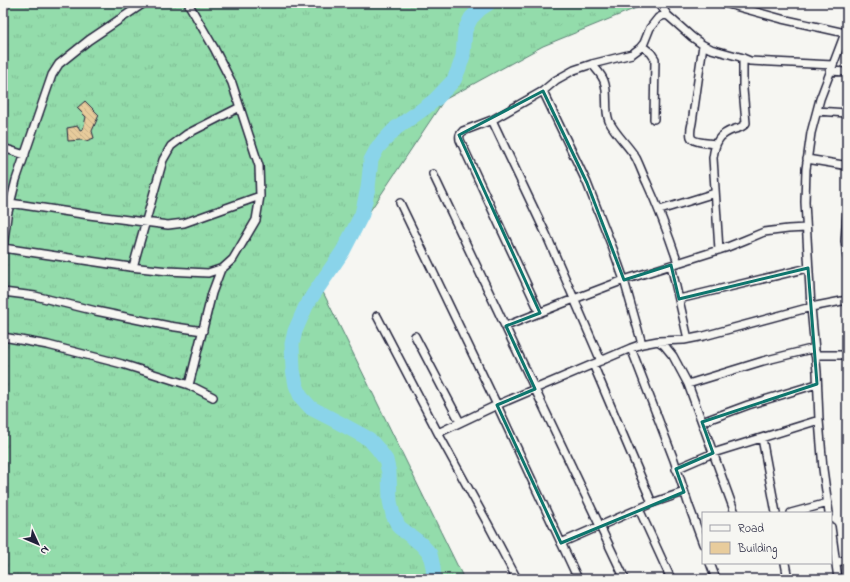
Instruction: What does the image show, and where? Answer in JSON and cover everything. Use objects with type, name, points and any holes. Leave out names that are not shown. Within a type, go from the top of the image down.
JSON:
[{"type":"street","points":[[144,3],[88,40],[59,64],[52,75],[16,180],[7,216],[3,249],[133,268],[208,273],[224,268],[233,259],[256,220],[260,196],[259,166],[232,83],[188,3]]},
{"type":"street","points":[[659,3],[668,16],[703,45],[711,49],[750,61],[831,68],[847,72]]},
{"type":"street","points":[[724,3],[782,19],[846,30],[820,99],[810,133],[806,169],[805,202],[808,268],[824,469],[829,512]]},
{"type":"street","points":[[540,312],[459,135],[463,131],[492,120],[574,70],[632,54],[642,46],[647,38],[650,28],[658,18],[666,14],[668,16]]},
{"type":"street","points":[[703,45],[691,135],[695,141],[716,144]]},
{"type":"street","points":[[642,46],[655,59],[654,119]]},
{"type":"street","points":[[720,250],[715,193],[713,158],[714,149],[718,139],[728,132],[744,126],[746,123],[743,89],[743,58]]},
{"type":"street","points":[[592,64],[605,82],[609,121],[636,158],[660,210],[678,263]]},
{"type":"street","points":[[543,90],[587,183],[613,249],[624,280],[642,344]]},
{"type":"street","points":[[133,268],[163,160],[171,146],[187,134],[240,107]]},
{"type":"street","points":[[817,111],[847,113]]},
{"type":"street","points":[[492,120],[546,234],[601,361]]},
{"type":"street","points":[[3,148],[25,155]]},
{"type":"street","points":[[807,159],[847,167]]},
{"type":"street","points":[[433,174],[625,579]]},
{"type":"street","points":[[660,210],[715,193]]},
{"type":"street","points":[[10,203],[168,226],[184,223],[260,196]]},
{"type":"street","points":[[400,203],[497,405],[578,579]]},
{"type":"street","points":[[847,212],[845,241],[847,257]]},
{"type":"street","points":[[506,326],[624,280],[720,250],[764,232],[806,228]]},
{"type":"street","points":[[671,265],[688,339]]},
{"type":"street","points":[[679,299],[808,268]]},
{"type":"street","points":[[189,385],[212,293],[221,269]]},
{"type":"street","points":[[3,292],[35,296],[96,311],[169,326],[203,331]]},
{"type":"street","points":[[438,433],[497,405],[642,344],[704,336],[811,307],[847,300]]},
{"type":"street","points":[[377,316],[517,579]]},
{"type":"street","points":[[415,336],[460,422]]},
{"type":"street","points":[[3,337],[48,345],[122,364],[189,385],[213,398]]},
{"type":"street","points":[[658,341],[664,345],[673,356],[688,384],[736,512]]},
{"type":"street","points":[[632,348],[659,419],[702,541]]},
{"type":"street","points":[[688,384],[763,361],[815,351],[847,355]]},
{"type":"street","points":[[593,364],[652,503]]},
{"type":"street","points":[[702,422],[748,405],[817,384]]},
{"type":"street","points":[[676,469],[714,453],[820,420]]},
{"type":"street","points":[[762,438],[776,512]]},
{"type":"street","points":[[562,543],[652,503],[684,492]]},
{"type":"street","points":[[795,512],[828,503]]},
{"type":"street","points":[[638,509],[670,579]]},
{"type":"street","points":[[832,545],[838,579]]},
{"type":"street","points":[[836,562],[847,560]]},
{"type":"street","points":[[710,564],[716,579]]},
{"type":"street","points":[[785,564],[788,579]]},
{"type":"highlighted area","points":[[543,91],[587,183],[624,280],[671,265],[679,299],[808,268],[817,384],[702,422],[713,453],[676,469],[684,492],[561,543],[497,405],[535,389],[506,326],[540,313],[459,135]]},
{"type":"green space","points":[[3,3],[639,3],[641,6],[543,46],[444,100],[320,286],[464,579],[3,579]]},
{"type":"building","points":[[85,101],[99,115],[92,131],[94,138],[86,141],[68,141],[67,128],[78,126],[80,130],[83,129],[86,117],[77,108]]},
{"type":"waterway","points":[[434,579],[430,554],[421,544],[399,527],[393,515],[390,501],[389,473],[386,460],[369,439],[311,408],[301,397],[296,385],[293,370],[292,344],[295,331],[306,306],[343,251],[362,214],[368,188],[371,160],[378,147],[396,128],[436,99],[454,80],[463,56],[465,30],[471,18],[489,3]]}]
